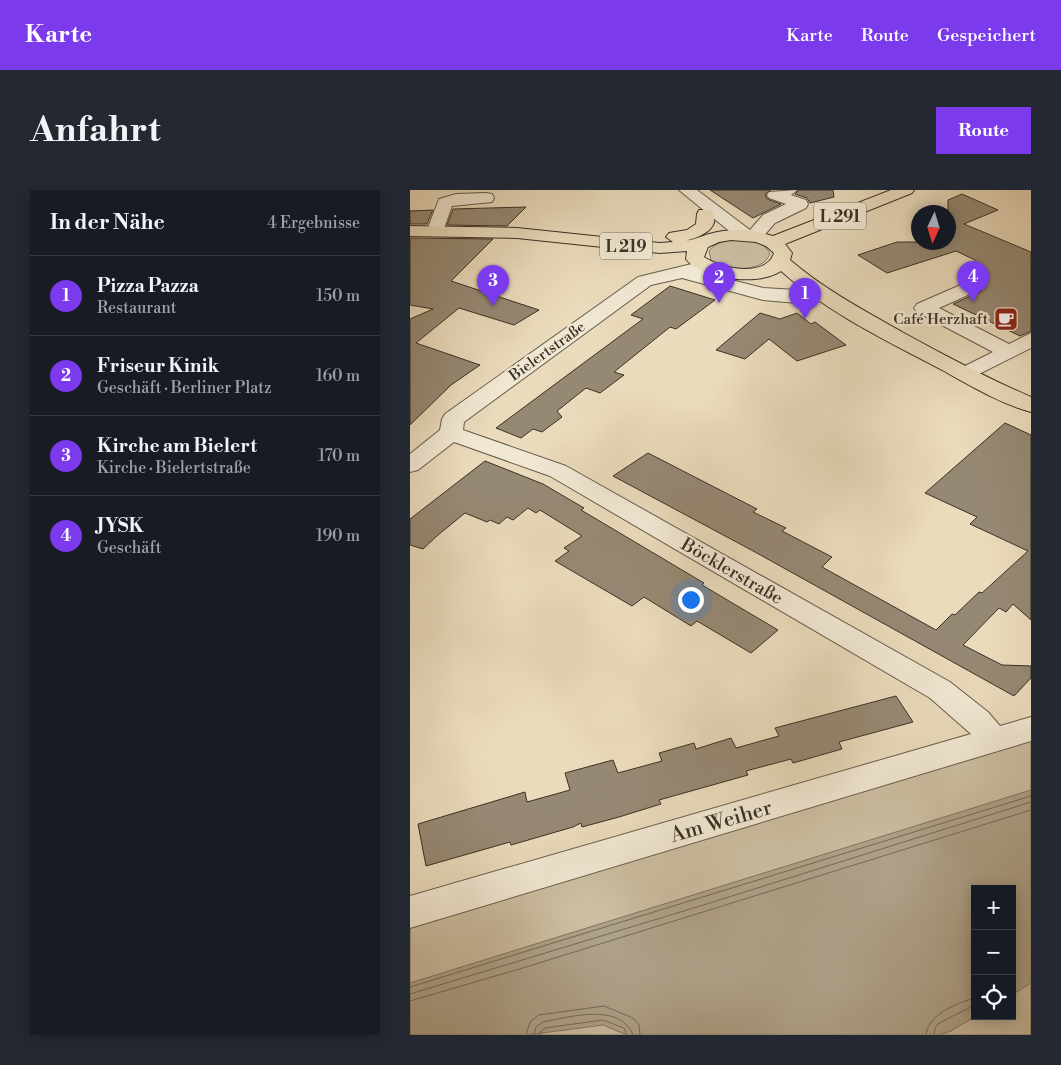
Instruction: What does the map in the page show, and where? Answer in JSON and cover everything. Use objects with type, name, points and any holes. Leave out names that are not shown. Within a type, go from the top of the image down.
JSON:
[{"type":"main road","name":"L 291","points":[[773,242],[906,190]]},
{"type":"main road","points":[[631,246],[692,234],[704,226],[705,214]]},
{"type":"main road","name":"L 219","points":[[410,231],[517,233],[660,248],[695,261],[731,274],[747,274],[774,267],[780,261],[783,253],[773,242],[750,236],[719,237],[695,261]]},
{"type":"main road","name":"L 219","points":[[554,238],[605,249],[695,261]]},
{"type":"main road","name":"L 219","points":[[780,261],[797,277],[865,320],[964,374],[1031,405]]},
{"type":"main road","name":"L 219","points":[[747,274],[814,297],[865,320]]},
{"type":"street","points":[[690,192],[750,236],[769,219],[800,204],[775,195],[789,190]]},
{"type":"street","points":[[690,192],[719,237]]},
{"type":"street","points":[[436,230],[445,203],[456,199],[486,198]]},
{"type":"street","points":[[695,261],[762,295],[794,298],[814,297]]},
{"type":"street","name":"Bielertstraße","points":[[410,465],[450,432],[453,419],[611,304],[645,281],[695,261]]},
{"type":"street","points":[[972,286],[924,308],[1009,352]]},
{"type":"street","points":[[964,374],[1031,339]]},
{"type":"street","name":"Böcklerstraße","points":[[450,432],[566,476],[940,690],[977,720],[994,741]]},
{"type":"street","name":"Am Weiher","points":[[410,912],[1031,729]]},
{"type":"shaded area","points":[[734,240],[750,241],[759,244],[764,246],[770,254],[759,265],[743,268],[725,266],[711,260],[709,251],[711,248],[720,243]]},
{"type":"shaded area","points":[[1031,739],[1031,1035],[410,1035],[410,927]]},
{"type":"water","points":[[1031,790],[1031,983],[1016,992],[1016,885],[971,885],[971,1019],[951,1031],[939,1035],[627,1035],[603,1025],[527,1035],[410,1035],[410,983]]},
{"type":"building","points":[[710,190],[771,190],[765,194],[767,199],[781,204],[753,218]]},
{"type":"building","points":[[799,190],[833,190],[834,197],[810,203],[807,198],[795,194]]},
{"type":"building","points":[[962,194],[998,210],[964,224],[1031,252],[1031,331],[1020,336],[953,304],[980,292],[983,287],[975,260],[956,251],[887,273],[858,255],[897,242],[911,242],[911,250],[956,250],[956,205],[948,205],[948,200]]},
{"type":"building","points":[[526,207],[507,226],[447,225],[453,209]]},
{"type":"building","points":[[433,210],[427,224],[410,224],[410,211]]},
{"type":"building","points":[[410,238],[493,239],[451,281],[539,310],[514,325],[459,308],[416,343],[480,365],[451,385],[410,425],[410,319],[433,309],[410,305]]},
{"type":"building","points":[[670,286],[715,300],[676,329],[670,327],[614,372],[624,375],[600,393],[586,388],[557,411],[562,417],[542,432],[533,429],[521,438],[496,428],[643,319],[631,315]]},
{"type":"building","points":[[760,313],[780,319],[797,313],[811,324],[815,322],[846,345],[797,361],[769,339],[745,359],[716,350]]},
{"type":"building","points":[[1005,423],[1031,435],[1031,620],[1013,604],[1006,612],[999,608],[963,645],[1002,665],[1031,666],[1031,678],[1014,696],[755,552],[613,476],[648,453],[757,509],[753,512],[786,528],[782,531],[832,557],[822,567],[936,630],[979,592],[982,593],[1028,551],[970,524],[977,517],[925,493]]},
{"type":"building","points":[[485,461],[543,484],[584,508],[581,510],[704,583],[702,585],[778,630],[751,653],[697,621],[691,626],[644,597],[632,606],[555,561],[569,551],[564,548],[582,536],[540,510],[536,513],[528,508],[513,520],[507,517],[499,524],[490,520],[487,522],[465,513],[423,549],[410,545],[410,519]]},
{"type":"building","points":[[896,696],[913,722],[839,742],[842,749],[793,763],[791,759],[746,771],[748,775],[659,800],[661,804],[619,817],[582,827],[581,823],[511,845],[510,842],[426,866],[418,824],[525,792],[527,802],[570,790],[565,773],[613,760],[618,773],[662,761],[659,753],[694,743],[696,749],[731,738],[736,748],[779,736],[775,728]]},
{"type":"place","name":"JYSK","points":[[973,302]]},
{"type":"place","name":"Friseur Kinik","points":[[719,303]]},
{"type":"place","name":"Kirche am Bielert","points":[[493,306]]},
{"type":"place","name":"Pizza Pazza","points":[[805,319]]},
{"type":"place","name":"Café Herzhaft","points":[[1006,319]]}]
